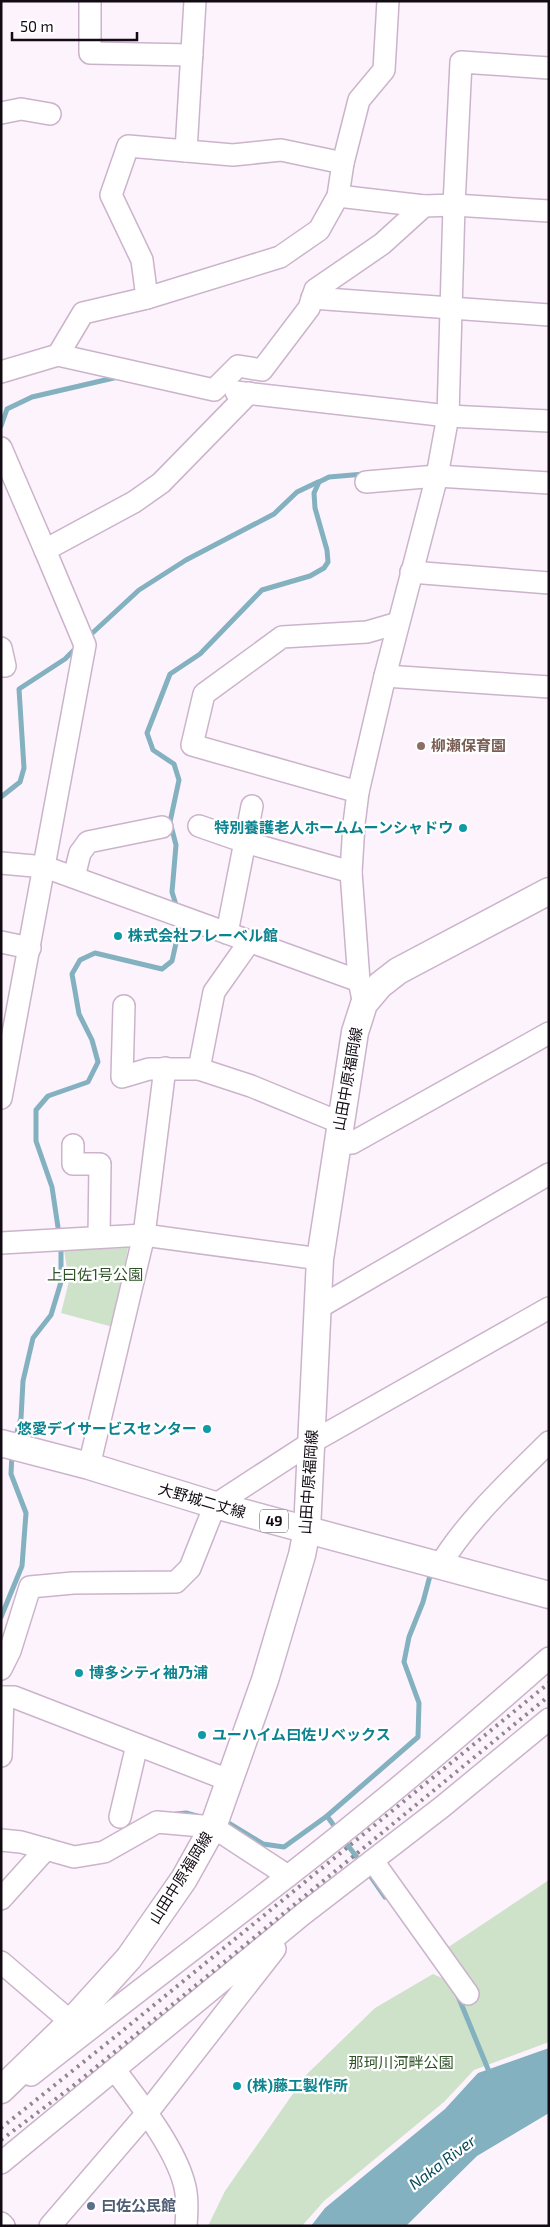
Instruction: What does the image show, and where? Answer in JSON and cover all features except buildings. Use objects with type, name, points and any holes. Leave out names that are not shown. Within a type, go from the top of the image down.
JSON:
[{"type":"main road","name":"山田中原福岡線","points":[[1,2090],[71,2022],[129,1958],[184,1879],[213,1827],[265,1680],[308,1530],[320,1259],[362,992],[380,985],[398,971],[549,891]]},
{"type":"main road","name":"大野城二丈線","points":[[1,1443],[89,1466],[215,1505],[549,1595]]},
{"type":"street","points":[[90,1],[90,53],[192,55]]},
{"type":"street","points":[[186,151],[195,1]]},
{"type":"street","points":[[58,355],[83,313],[147,298],[280,257],[319,230],[338,196],[343,163],[359,100],[384,70],[388,1]]},
{"type":"street","points":[[1,863],[45,867],[74,877],[250,941],[362,992],[352,872],[358,792],[398,623],[438,469],[448,416],[454,205],[461,62],[549,68]]},
{"type":"street","points":[[1,113],[21,109],[50,114]]},
{"type":"street","points":[[147,298],[142,260],[111,195],[128,146],[233,155],[281,150],[343,163]]},
{"type":"street","points":[[338,196],[424,206],[454,205],[549,211]]},
{"type":"street","points":[[214,390],[238,366],[262,370],[289,337],[309,308],[316,290],[382,244],[424,206]]},
{"type":"street","points":[[312,298],[549,315]]},
{"type":"street","points":[[1,372],[58,355],[214,390],[249,392],[448,416],[549,421]]},
{"type":"street","points":[[45,550],[134,502],[161,483],[249,392]]},
{"type":"street","points":[[1,448],[83,640],[45,867],[1,1098]]},
{"type":"street","points":[[366,482],[438,469],[549,483]]},
{"type":"street","points":[[411,572],[549,583]]},
{"type":"street","points":[[358,792],[192,745],[204,694],[282,637],[367,632],[398,623]]},
{"type":"street","points":[[1,648],[5,666],[1,666]]},
{"type":"street","points":[[385,676],[549,687]]},
{"type":"street","points":[[227,933],[252,806]]},
{"type":"street","points":[[199,826],[245,842],[352,872]]},
{"type":"street","points":[[74,877],[80,853],[88,842],[162,827]]},
{"type":"street","points":[[199,1070],[214,992],[250,941]]},
{"type":"street","points":[[1,942],[30,948]]},
{"type":"street","points":[[124,1006],[122,1077],[149,1069],[199,1070],[251,1086],[339,1133],[352,1143],[549,1033]]},
{"type":"street","points":[[89,1466],[144,1235],[165,1068]]},
{"type":"street","points":[[73,1145],[72,1164],[100,1164],[99,1237]]},
{"type":"street","points":[[318,1308],[549,1174]]},
{"type":"street","points":[[1,1243],[144,1235],[320,1259]]},
{"type":"street","points":[[1,1669],[10,1651],[30,1587],[73,1583],[176,1582],[190,1568],[215,1505],[312,1442],[549,1308]]},
{"type":"street","points":[[440,1565],[456,1538],[484,1506],[549,1442]]},
{"type":"street","points":[[1,2099],[177,1960],[288,1876],[463,1734],[549,1658]]},
{"type":"street","points":[[2,1755],[2,1697],[14,1697],[230,1781]]},
{"type":"street","points":[[1,2163],[302,1915],[373,1861],[549,1719]]},
{"type":"street","points":[[120,1817],[137,1745]]},
{"type":"street","points":[[1,1840],[21,1842],[74,1857],[104,1852],[157,1822],[213,1827],[288,1876]]},
{"type":"street","points":[[1,1899],[46,1849]]},
{"type":"street","points":[[373,1861],[468,1994]]},
{"type":"street","points":[[50,2226],[147,2113],[302,1915]]},
{"type":"street","points":[[1,1962],[71,2022]]},
{"type":"street","points":[[115,2070],[147,2113],[171,2152],[184,2184],[186,2226]]},
{"type":"street","points":[[1,2223],[4,2226]]},
{"type":"green space","name":"上曰佐1号公園","points":[[128,1248],[113,1327],[61,1313],[69,1281],[64,1250]]},
{"type":"green space","name":"那珂川河畔公園","points":[[549,1880],[549,2042],[474,2070],[444,2102],[324,2201],[302,2226],[208,2226],[225,2191],[306,2075],[375,2008],[433,1974],[467,1989],[441,1952]]},
{"type":"water","name":"Naka River","points":[[549,2048],[549,2113],[477,2156],[406,2226],[311,2226],[325,2208],[445,2109],[478,2073]]},
{"type":"waterway","points":[[1,426],[7,409],[32,397],[118,377]]},
{"type":"waterway","points":[[177,908],[172,892],[176,845],[170,822],[179,780],[174,764],[153,750],[147,733],[170,674],[200,654],[262,590],[310,576],[324,568],[328,562],[327,550],[315,508],[314,493],[319,482],[329,477],[364,474]]},
{"type":"waterway","points":[[87,638],[139,590],[186,560],[274,514],[297,492],[318,482]]},
{"type":"waterway","points":[[1,797],[20,782],[24,768],[19,689],[65,659],[77,647]]},
{"type":"waterway","points":[[59,1234],[52,1187],[36,1141],[36,1110],[48,1096],[88,1082],[98,1062],[92,1040],[79,1014],[72,974],[80,960],[95,953],[162,969],[172,961],[181,921]]},
{"type":"waterway","points":[[15,1439],[21,1418],[23,1381],[33,1338],[51,1315],[61,1282],[61,1245]]},
{"type":"waterway","points":[[1,1617],[22,1566],[26,1513],[11,1474],[12,1452]]},
{"type":"waterway","points":[[222,1822],[230,1824],[263,1844],[284,1847],[327,1816],[418,1737],[419,1703],[404,1662],[409,1637],[423,1602],[431,1572]]},
{"type":"waterway","points":[[176,1814],[186,1813],[197,1816]]},
{"type":"waterway","points":[[327,1816],[337,1830]]},
{"type":"waterway","points":[[343,1839],[362,1864]]},
{"type":"waterway","points":[[367,1871],[385,1897]]},
{"type":"waterway","points":[[458,1996],[490,2074]]},
{"type":"railway","points":[[1,2128],[549,1683]]},
{"type":"railway","points":[[1,2140],[73,2086],[549,1696]]},
{"type":"place","name":"柳瀬保育園","points":[[421,746]]},
{"type":"place","name":"特別養護老人ホームムーンシャドウ","points":[[463,828]]},
{"type":"place","name":"株式会社フレーベル館","points":[[118,936]]},
{"type":"place","name":"悠愛デイサービスセンター","points":[[207,1429]]},
{"type":"place","name":"博多シティ袖乃浦","points":[[79,1673]]},
{"type":"place","name":"ユーハイム曰佐リベックス","points":[[202,1735]]},
{"type":"place","name":"(株)藤工製作所","points":[[237,2086]]},
{"type":"place","name":"曰佐公民館","points":[[91,2206]]}]
